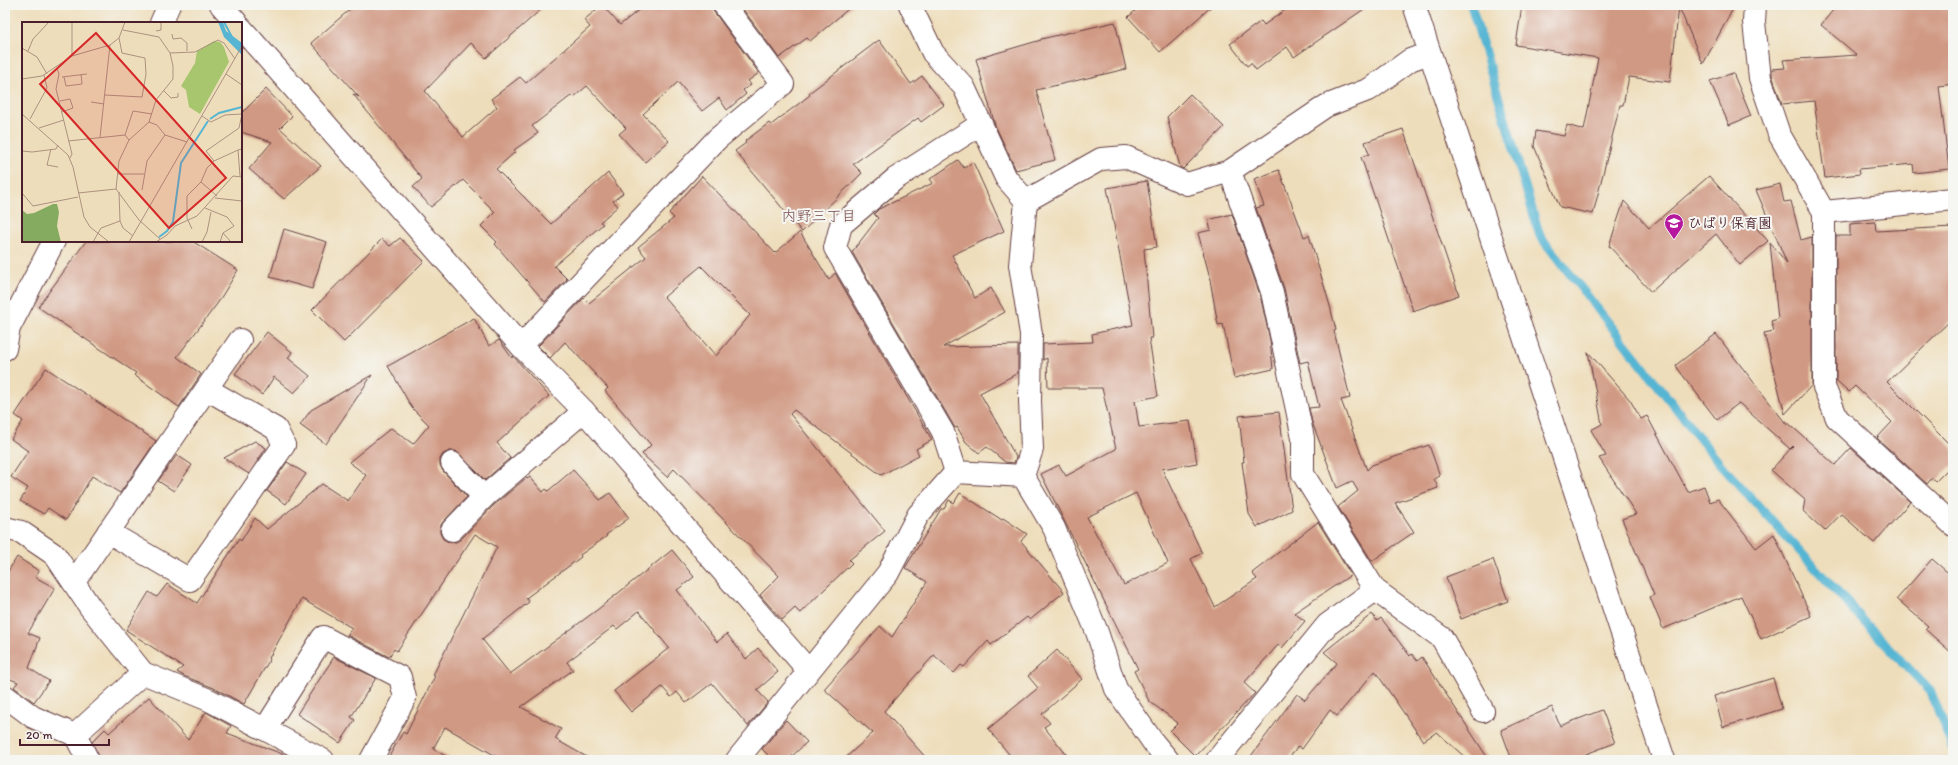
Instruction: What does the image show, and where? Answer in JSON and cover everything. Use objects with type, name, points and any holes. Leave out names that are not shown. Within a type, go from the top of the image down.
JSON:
[{"type":"street","points":[[161,22],[169,5]]},
{"type":"street","points":[[221,5],[235,22]]},
{"type":"street","points":[[521,346],[717,139],[783,84],[724,5]]},
{"type":"street","points":[[910,5],[933,53],[964,87],[1006,178],[1026,201],[1020,265],[1031,334],[1030,401],[1032,449],[1024,476],[1054,528],[1097,632],[1116,689],[1153,742],[1168,760]]},
{"type":"street","points":[[1414,5],[1664,760]]},
{"type":"street","points":[[1755,5],[1754,22],[1760,78],[1779,134],[1824,212],[1824,387],[1837,418],[1953,525]]},
{"type":"street","points":[[242,29],[521,346],[584,411],[808,670]]},
{"type":"street","points":[[1026,201],[1101,159],[1126,156],[1188,184],[1230,171],[1326,106],[1370,89],[1410,60],[1429,53]]},
{"type":"street","points":[[956,472],[942,432],[835,248],[840,225],[895,179],[981,124]]},
{"type":"street","points":[[1230,171],[1272,292],[1303,438],[1303,474],[1375,590],[1442,638],[1483,711]]},
{"type":"street","points":[[1824,212],[1953,199]]},
{"type":"street","points":[[6,333],[53,242]]},
{"type":"street","points":[[74,582],[240,340]]},
{"type":"street","points":[[108,532],[190,580],[284,445],[276,429],[207,389]]},
{"type":"street","points":[[452,530],[484,496],[584,411]]},
{"type":"street","points":[[452,463],[484,496]]},
{"type":"street","points":[[956,472],[1024,476]]},
{"type":"street","points":[[737,760],[808,670],[888,573],[918,514],[956,472]]},
{"type":"street","points":[[5,528],[21,532],[55,555],[90,607],[143,673],[209,700],[323,760]]},
{"type":"street","points":[[1217,760],[1327,625],[1375,590]]},
{"type":"street","points":[[265,730],[323,637],[400,677],[405,698],[371,760]]},
{"type":"street","points":[[75,735],[143,673]]},
{"type":"street","points":[[5,696],[33,717],[75,735],[88,760]]},
{"type":"building","points":[[355,5],[546,5],[486,58],[471,43],[425,91],[463,137],[497,107],[491,99],[520,77],[526,83],[590,27],[584,20],[602,5],[620,25],[645,5],[712,5],[714,12],[759,73],[748,81],[751,85],[743,90],[746,94],[727,110],[719,98],[702,111],[678,82],[643,114],[669,141],[645,162],[619,134],[626,128],[587,86],[574,97],[572,95],[532,126],[538,133],[514,150],[515,152],[496,169],[551,224],[608,173],[623,193],[613,201],[618,206],[600,222],[603,224],[554,266],[567,279],[545,302],[495,244],[497,242],[481,226],[495,212],[463,180],[431,207],[413,187],[422,179],[353,94],[359,97],[311,43]]},
{"type":"building","points":[[740,5],[853,5],[810,41],[807,38],[779,58]]},
{"type":"building","points":[[1142,5],[1213,5],[1160,52],[1128,17]]},
{"type":"building","points":[[1292,5],[1370,5],[1294,57],[1287,47],[1256,70],[1251,63],[1247,66],[1230,44],[1261,21],[1264,25]]},
{"type":"building","points":[[1522,5],[1735,5],[1703,64],[1679,7],[1670,82],[1629,77],[1623,105],[1620,105],[1593,214],[1560,207],[1534,146],[1536,131],[1564,136],[1567,125],[1584,130],[1598,58],[1516,45]]},
{"type":"building","points":[[1837,5],[1953,5],[1953,84],[1939,86],[1949,169],[1914,173],[1913,164],[1859,169],[1860,174],[1825,178],[1814,101],[1782,104],[1772,75],[1772,69],[1785,68],[1783,60],[1857,55],[1821,25]]},
{"type":"building","points":[[1115,22],[1126,69],[1036,90],[1055,160],[1016,170],[995,125],[976,59],[1041,39]]},
{"type":"building","points":[[879,40],[911,84],[922,76],[944,105],[921,122],[918,118],[853,164],[862,173],[802,232],[735,151],[746,143],[745,141],[769,123],[771,125],[810,95],[809,93]]},
{"type":"building","points":[[1733,73],[1751,116],[1729,125],[1710,81]]},
{"type":"building","points":[[266,89],[292,116],[280,128],[321,166],[284,199],[249,169],[272,142],[242,132],[242,113]]},
{"type":"building","points":[[1190,94],[1224,127],[1183,169],[1180,167],[1167,117]]},
{"type":"building","points":[[1403,129],[1459,295],[1413,311],[1361,157],[1369,154],[1365,142]]},
{"type":"building","points":[[958,160],[964,168],[973,162],[1004,231],[952,255],[975,298],[991,288],[1005,312],[943,347],[1018,345],[1018,373],[980,393],[1016,457],[1014,463],[1005,462],[987,447],[979,453],[966,442],[957,427],[955,428],[852,252],[878,218],[874,214],[879,209],[933,183],[930,179]]},
{"type":"building","points":[[1279,170],[1304,237],[1309,235],[1330,306],[1336,330],[1334,331],[1350,398],[1341,400],[1367,470],[1372,465],[1429,445],[1440,476],[1434,479],[1438,488],[1395,503],[1414,532],[1372,561],[1338,507],[1358,491],[1352,481],[1337,488],[1312,422],[1309,408],[1319,407],[1308,361],[1300,363],[1284,288],[1256,208],[1264,206],[1254,179]]},
{"type":"building","points":[[702,176],[775,253],[800,232],[829,280],[835,273],[932,440],[916,449],[919,455],[881,475],[794,410],[790,414],[885,531],[849,560],[852,563],[800,613],[795,608],[782,620],[760,595],[779,576],[674,469],[667,477],[642,454],[651,445],[605,391],[608,388],[565,342],[550,358],[538,346],[584,298],[589,303],[646,257],[638,247],[674,218],[669,213]],"holes":[[[701,266],[750,315],[716,356],[664,297]]]},
{"type":"building","points":[[1709,176],[1768,241],[1740,265],[1716,234],[1651,292],[1609,246],[1624,201],[1649,228]]},
{"type":"building","points":[[1147,181],[1157,247],[1144,249],[1152,338],[1149,338],[1158,396],[1135,401],[1139,427],[1190,421],[1197,463],[1162,469],[1202,553],[1191,559],[1215,607],[1257,579],[1252,573],[1318,522],[1351,575],[1294,613],[1305,621],[1282,648],[1278,645],[1244,683],[1255,693],[1195,756],[1170,731],[1178,723],[1149,701],[1134,671],[1138,669],[1041,474],[1059,465],[1066,476],[1116,449],[1102,388],[1048,388],[1047,358],[1043,360],[1043,344],[1093,342],[1092,334],[1133,325],[1107,188]],"holes":[[[1136,493],[1168,563],[1124,585],[1087,517]]]},
{"type":"building","points":[[1780,184],[1784,202],[1791,201],[1801,240],[1812,237],[1812,385],[1785,414],[1764,333],[1774,331],[1771,321],[1778,319],[1770,243],[1787,263],[1756,190]]},
{"type":"building","points":[[1232,214],[1260,295],[1270,340],[1273,369],[1234,378],[1223,324],[1218,325],[1209,274],[1198,233],[1211,230],[1208,220]]},
{"type":"building","points":[[1875,222],[1876,231],[1953,227],[1953,318],[1887,382],[1953,448],[1953,464],[1936,481],[1932,478],[1927,484],[1877,438],[1892,422],[1855,386],[1849,392],[1836,380],[1836,236],[1850,236],[1850,224]]},
{"type":"building","points":[[284,229],[327,242],[312,289],[270,277]]},
{"type":"building","points":[[400,238],[424,261],[344,342],[312,310],[382,239],[390,246]]},
{"type":"building","points":[[85,242],[194,242],[238,270],[217,304],[177,357],[201,374],[179,407],[134,375],[136,373],[38,307]]},
{"type":"building","points":[[474,318],[489,346],[499,340],[512,358],[513,356],[549,396],[497,443],[510,458],[485,480],[456,451],[450,451],[443,454],[440,459],[440,465],[443,471],[467,497],[440,527],[440,533],[443,539],[449,542],[456,542],[461,539],[493,506],[526,478],[527,479],[530,477],[543,492],[546,489],[548,491],[573,470],[600,500],[610,493],[629,518],[580,555],[581,557],[526,598],[529,602],[482,639],[510,674],[597,610],[672,550],[694,577],[677,590],[717,642],[727,634],[746,659],[758,648],[778,672],[757,690],[768,702],[748,726],[712,683],[686,703],[677,692],[671,697],[662,687],[631,712],[614,691],[669,648],[639,611],[617,629],[614,626],[567,662],[573,670],[521,707],[561,729],[555,739],[592,760],[503,760],[445,727],[433,749],[453,760],[387,760],[403,732],[406,734],[435,676],[433,675],[497,547],[475,534],[397,651],[394,649],[389,657],[347,635],[352,628],[302,599],[244,704],[214,688],[177,672],[183,667],[126,630],[149,592],[157,597],[167,584],[197,603],[239,539],[241,541],[255,518],[267,529],[322,484],[348,501],[366,475],[349,462],[391,428],[413,444],[429,425],[412,408],[388,366]]},
{"type":"building","points":[[267,332],[292,352],[288,358],[310,376],[294,393],[274,377],[262,395],[235,374]]},
{"type":"building","points":[[1716,334],[1787,425],[1786,421],[1835,465],[1851,448],[1910,502],[1874,543],[1841,514],[1825,531],[1803,511],[1805,500],[1771,470],[1793,446],[1790,449],[1739,403],[1717,420],[1678,369],[1676,365]]},
{"type":"building","points":[[1588,352],[1630,400],[1641,419],[1647,416],[1688,492],[1704,486],[1710,502],[1718,499],[1756,548],[1774,534],[1811,616],[1761,639],[1741,596],[1663,629],[1650,597],[1654,595],[1622,519],[1636,514],[1599,458],[1606,456],[1591,430],[1602,424]]},
{"type":"building","points":[[46,368],[156,441],[120,493],[92,476],[66,520],[48,508],[44,514],[20,501],[28,488],[11,477],[28,451],[11,439],[23,421],[15,415]]},
{"type":"building","points":[[372,375],[326,444],[300,425],[311,410]]},
{"type":"building","points":[[1279,412],[1292,510],[1257,527],[1249,514],[1242,462],[1244,462],[1239,416]]},
{"type":"building","points":[[255,441],[266,448],[249,474],[224,458]]},
{"type":"building","points":[[177,455],[192,465],[174,491],[158,481]]},
{"type":"building","points":[[287,462],[306,474],[286,504],[267,491]]},
{"type":"building","points":[[960,493],[1027,534],[1021,541],[1064,592],[1030,620],[1027,617],[991,645],[988,641],[964,667],[961,665],[954,673],[934,655],[884,711],[928,760],[843,760],[873,733],[824,689],[880,626],[892,637],[927,582],[905,568],[941,509],[944,509],[949,500],[954,503]]},
{"type":"building","points":[[17,557],[39,571],[35,577],[55,588],[28,633],[40,638],[29,668],[49,681],[34,702],[14,687],[18,682],[5,677],[5,576]]},
{"type":"building","points":[[1493,559],[1508,601],[1461,619],[1446,577]]},
{"type":"building","points":[[1932,559],[1953,577],[1953,654],[1925,629],[1928,626],[1897,599]]},
{"type":"building","points":[[1372,614],[1377,621],[1381,618],[1410,656],[1412,654],[1417,661],[1422,657],[1489,760],[1468,760],[1437,732],[1423,741],[1375,671],[1337,716],[1330,710],[1302,749],[1298,746],[1287,760],[1248,760],[1297,694],[1305,700],[1337,663],[1324,652]]},
{"type":"building","points":[[1057,650],[1082,679],[1042,714],[1050,723],[1044,727],[1071,760],[1014,760],[988,729],[1038,688],[1028,676]]},
{"type":"building","points":[[334,657],[376,678],[351,717],[355,720],[340,743],[297,714]]},
{"type":"building","points":[[1773,678],[1782,709],[1723,727],[1714,696]]},
{"type":"building","points":[[149,697],[188,740],[206,712],[231,726],[227,733],[293,758],[292,760],[100,760],[92,742],[105,729],[109,733]]},
{"type":"building","points":[[1552,707],[1560,726],[1602,710],[1615,743],[1586,754],[1588,760],[1512,760],[1501,730]]},
{"type":"building","points":[[786,720],[807,742],[788,760],[773,760],[762,749]]},
{"type":"waterway","points":[[1471,5],[1540,236],[1720,464],[1931,692],[1953,749]]},
{"type":"place","name":"ひばり保育園","points":[[1674,240]]},
{"type":"district","name":"内野三丁目","points":[[819,216]]}]
